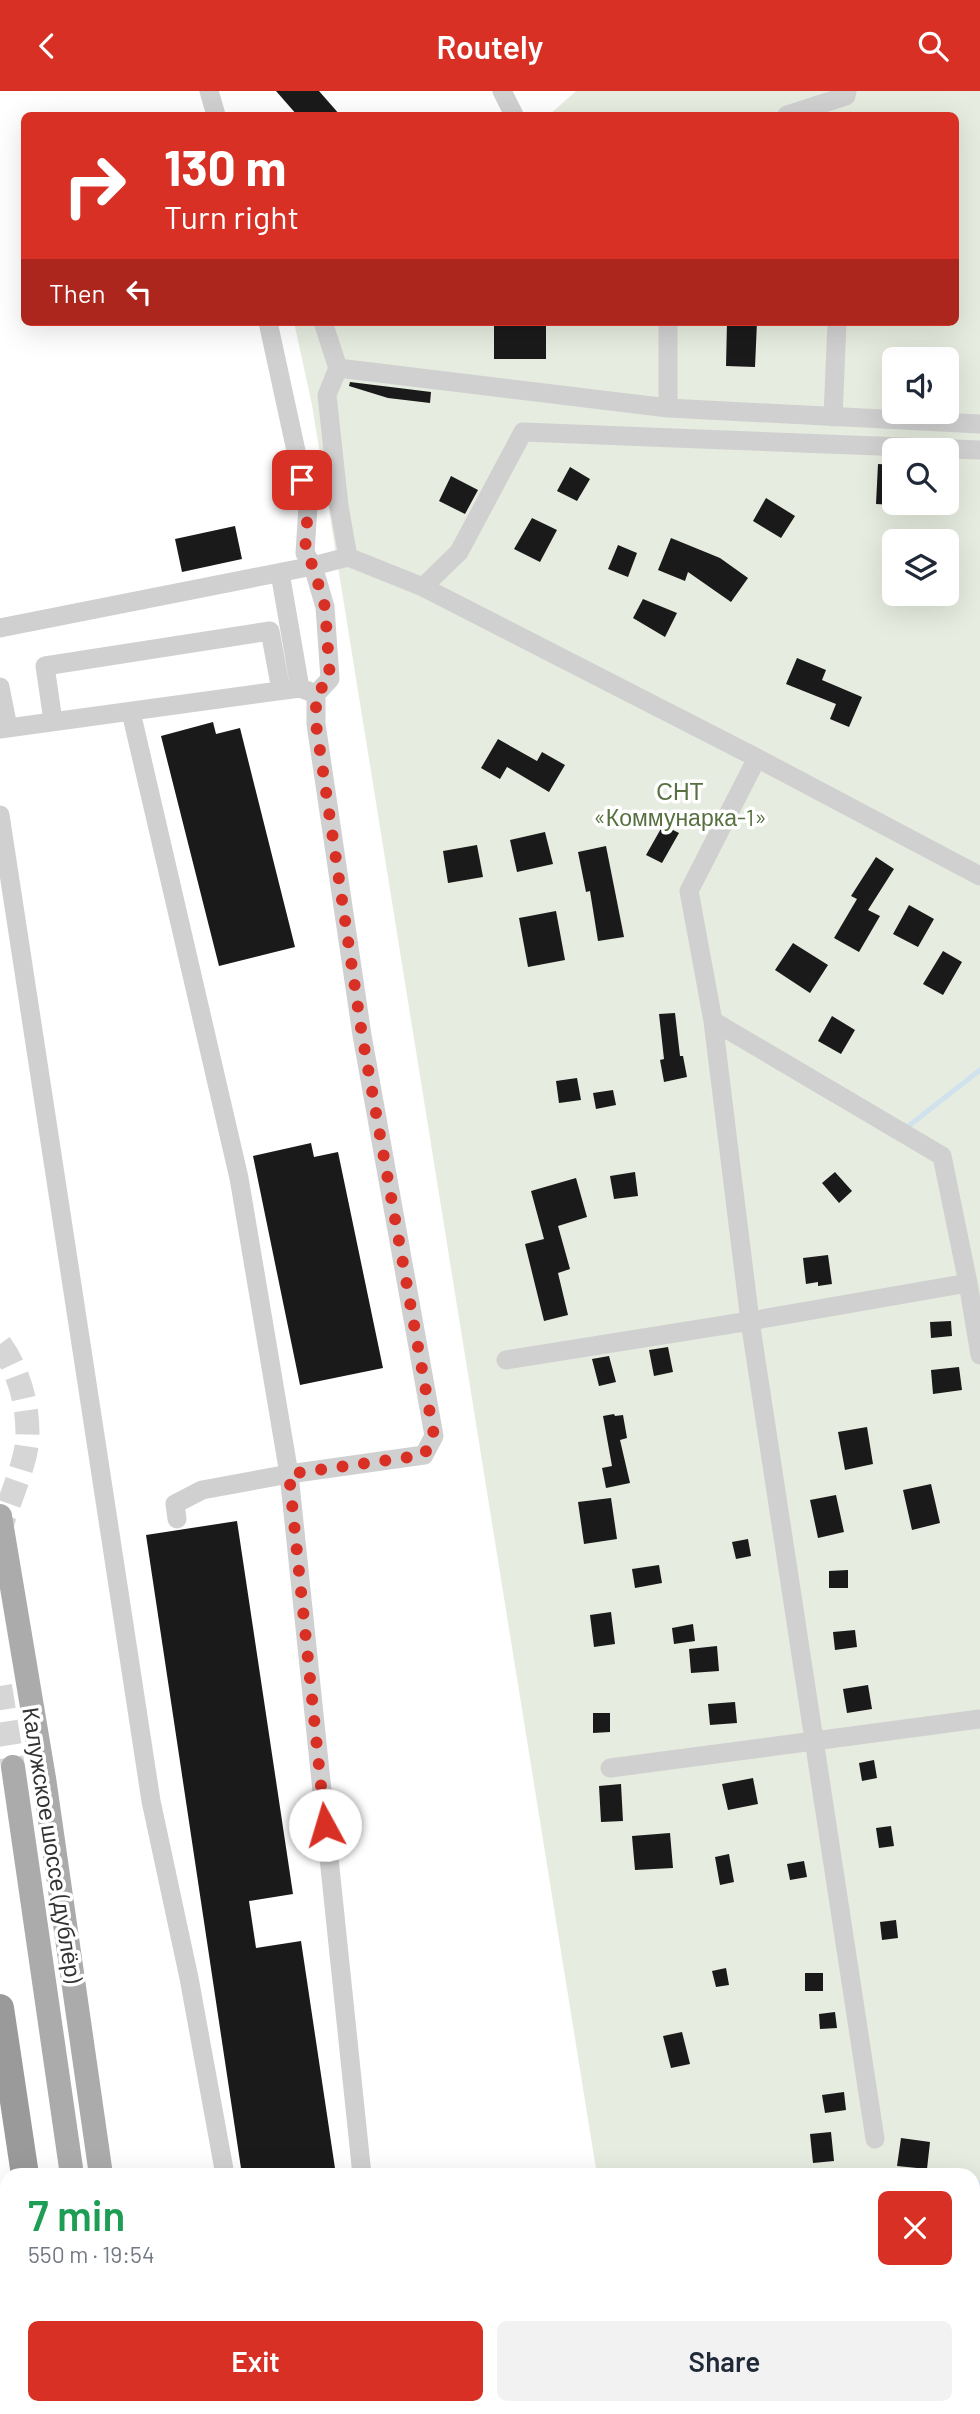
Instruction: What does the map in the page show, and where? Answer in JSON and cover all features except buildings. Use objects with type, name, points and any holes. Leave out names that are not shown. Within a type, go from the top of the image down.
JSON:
[{"type":"highway","points":[[0,2008],[24,2168]]},
{"type":"main road","name":"Калужское шоссе (дублёр)","points":[[0,1516],[44,1778],[100,2168]]},
{"type":"main road","points":[[13,1767],[71,2168]]},
{"type":"street","points":[[209,91],[215,112]]},
{"type":"street","points":[[502,91],[512,112]]},
{"type":"street","points":[[795,112],[846,93],[845,112]]},
{"type":"street","points":[[0,687],[4,728],[299,691],[330,679],[325,607],[313,566],[305,553],[308,506],[269,326]]},
{"type":"street","points":[[324,326],[338,368],[327,395],[339,506],[348,557]]},
{"type":"street","points":[[667,408],[668,326]]},
{"type":"street","points":[[832,417],[837,326]]},
{"type":"street","points":[[338,368],[667,408],[980,424]]},
{"type":"street","points":[[423,587],[459,552],[523,432],[980,450]]},
{"type":"street","points":[[0,628],[348,557],[423,587],[980,876]]},
{"type":"street","points":[[280,573],[299,691]]},
{"type":"street","points":[[53,721],[45,666],[270,631],[316,724],[362,1035],[434,1436],[424,1455],[289,1474],[202,1490],[175,1504],[177,1519]]},
{"type":"street","points":[[131,712],[239,1178],[289,1474],[361,2168]]},
{"type":"street","points":[[757,758],[689,891],[713,1021],[750,1321],[875,2139]]},
{"type":"street","points":[[0,815],[151,1801],[189,1978],[224,2168]]},
{"type":"street","points":[[713,1021],[942,1156],[980,1355]]},
{"type":"street","points":[[506,1360],[968,1283]]},
{"type":"street","points":[[610,1767],[980,1719]]},
{"type":"green space","name":"СНТ «Коммунарка-1»","points":[[576,91],[980,91],[980,2168],[596,2168],[312,405],[295,326],[959,326],[959,112],[552,112]]},
{"type":"waterway","points":[[906,1128],[980,1070]]},
{"type":"tunnel","points":[[0,1344],[18,1378],[27,1417],[27,1443],[0,1531]]},
{"type":"tunnel","points":[[0,1686],[13,1767]]},
{"type":"route","points":[[302,480],[308,506],[305,553],[313,566],[325,607],[330,679],[316,694],[316,724],[362,1035],[434,1436],[424,1455],[289,1474],[325,1825]]}]
